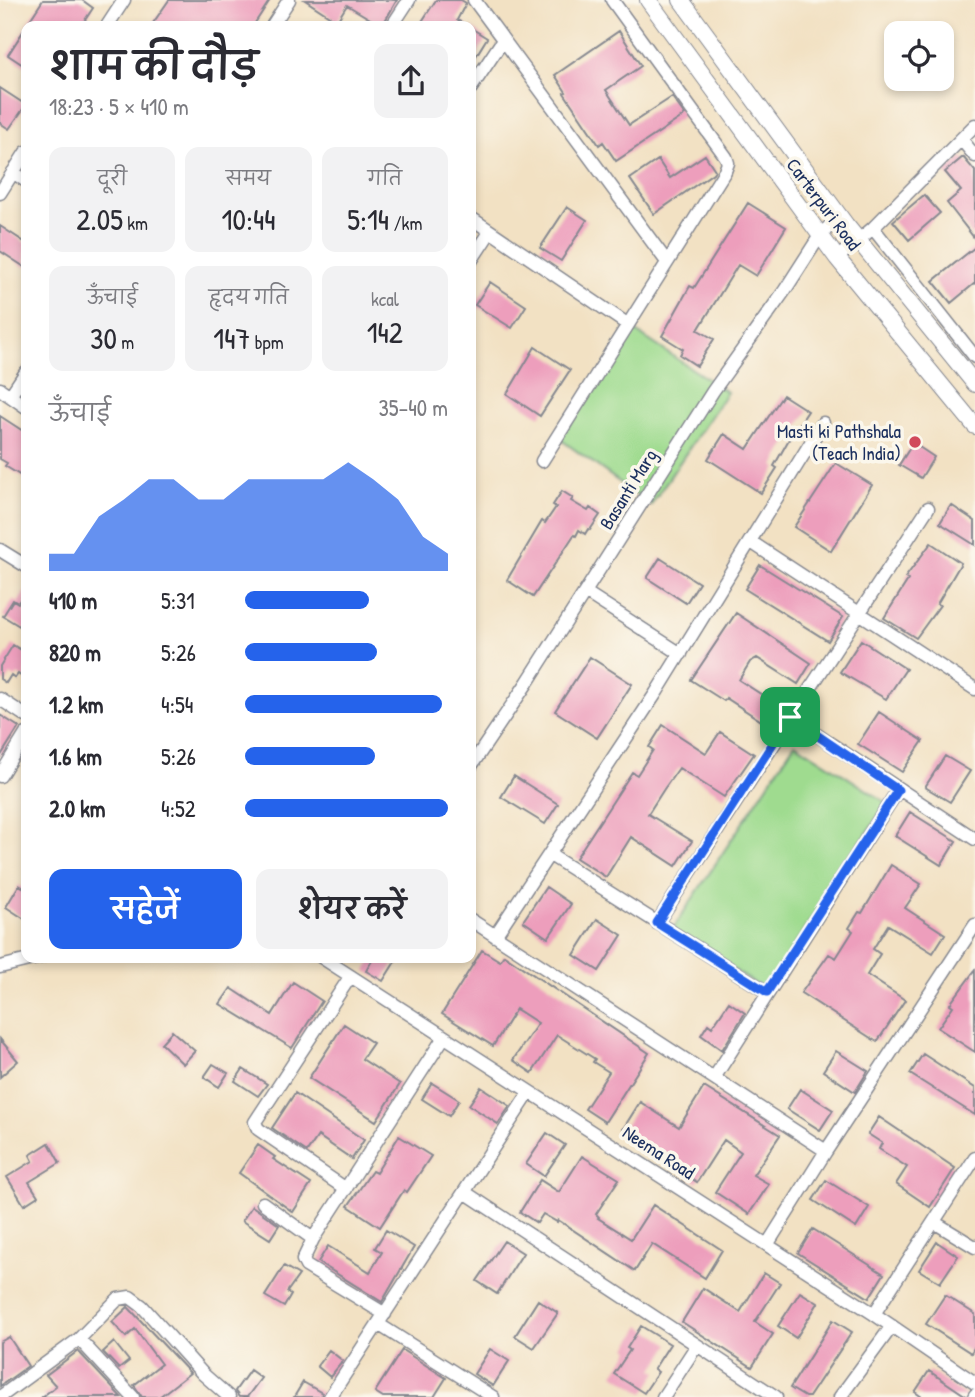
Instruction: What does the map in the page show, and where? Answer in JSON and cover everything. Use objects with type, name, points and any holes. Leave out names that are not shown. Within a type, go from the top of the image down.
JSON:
[{"type":"main road","name":"Carterpuri Road","points":[[648,0],[837,258],[975,426]]},
{"type":"main road","name":"Carterpuri Road","points":[[681,0],[839,217],[975,384]]},
{"type":"street","points":[[110,21],[124,0]]},
{"type":"street","points":[[275,21],[289,0]]},
{"type":"street","points":[[395,21],[409,0]]},
{"type":"street","points":[[474,0],[667,262]]},
{"type":"street","points":[[542,461],[728,163],[700,119],[612,0]]},
{"type":"street","points":[[476,80],[503,40]]},
{"type":"street","points":[[837,258],[873,228],[975,125]]},
{"type":"street","points":[[961,139],[975,156]]},
{"type":"street","points":[[0,193],[21,160]]},
{"type":"street","points":[[13,172],[21,178]]},
{"type":"street","name":"Basanti Marg","points":[[476,758],[713,391],[821,234],[839,217]]},
{"type":"street","points":[[476,222],[627,324]]},
{"type":"street","points":[[873,228],[975,357]]},
{"type":"street","points":[[476,253],[490,232]]},
{"type":"street","points":[[21,377],[5,393],[21,404]]},
{"type":"street","points":[[495,936],[681,654],[823,423]]},
{"type":"street","points":[[657,923],[928,508]]},
{"type":"street","points":[[751,542],[975,689]]},
{"type":"street","points":[[0,550],[21,563]]},
{"type":"street","points":[[585,592],[681,654]]},
{"type":"street","points":[[0,699],[21,713]]},
{"type":"street","points":[[790,717],[975,839]]},
{"type":"street","points":[[0,776],[21,742]]},
{"type":"street","points":[[714,1078],[898,790]]},
{"type":"street","points":[[550,855],[767,992]]},
{"type":"street","points":[[476,923],[826,1151]]},
{"type":"street","points":[[767,1245],[975,925]]},
{"type":"street","points":[[0,967],[21,962]]},
{"type":"street","name":"Neema Road","points":[[329,963],[874,1314],[975,1383]]},
{"type":"street","points":[[346,1189],[258,1129],[255,1122],[349,977]]},
{"type":"street","points":[[444,1037],[313,1239],[303,1260],[306,1266],[493,1397]]},
{"type":"street","points":[[330,1397],[529,1093]]},
{"type":"street","points":[[874,1314],[975,1158]]},
{"type":"street","points":[[466,1192],[776,1397]]},
{"type":"street","points":[[263,1203],[313,1239]]},
{"type":"street","points":[[933,1222],[975,1248]]},
{"type":"street","points":[[0,1397],[79,1339],[118,1300],[130,1297],[142,1306],[203,1374],[229,1397]]},
{"type":"street","points":[[840,1397],[892,1326]]},
{"type":"street","points":[[79,1339],[131,1397]]},
{"type":"street","points":[[663,1397],[696,1345]]},
{"type":"green space","points":[[629,327],[727,392],[651,505],[560,439]]},
{"type":"green space","points":[[795,743],[887,803],[765,990],[672,930]]},
{"type":"building","points":[[43,0],[82,0],[93,8],[84,21],[29,21]]},
{"type":"building","points":[[169,0],[270,0],[256,21],[154,21]]},
{"type":"building","points":[[305,0],[397,0],[385,21],[374,21],[347,5],[337,21]]},
{"type":"building","points":[[436,0],[461,0],[466,3],[459,21],[422,21]]},
{"type":"building","points":[[476,31],[487,38],[476,56]]},
{"type":"building","points":[[619,31],[641,66],[606,90],[629,125],[672,97],[685,115],[616,161],[603,142],[599,145],[555,75]]},
{"type":"building","points":[[21,35],[21,64],[8,55]]},
{"type":"building","points":[[0,88],[21,102],[21,112],[9,129],[0,123]]},
{"type":"building","points":[[705,155],[715,170],[713,173],[654,214],[630,179],[658,160],[670,178]]},
{"type":"building","points":[[963,157],[975,171],[975,239],[947,203],[961,191],[945,172]]},
{"type":"building","points":[[924,195],[940,213],[909,240],[893,221]]},
{"type":"building","points":[[748,203],[786,227],[756,276],[738,265],[698,330],[714,339],[697,366],[680,355],[683,349],[662,336],[690,286],[694,288]]},
{"type":"building","points":[[567,207],[587,220],[561,261],[540,248]]},
{"type":"building","points":[[0,226],[21,240],[21,265],[0,251]]},
{"type":"building","points":[[975,247],[975,283],[951,303],[933,281]]},
{"type":"building","points":[[490,282],[526,306],[512,328],[476,303]]},
{"type":"building","points":[[535,347],[570,370],[540,416],[507,394]]},
{"type":"building","points":[[783,395],[808,411],[788,441],[774,466],[777,468],[761,493],[708,459],[724,434],[747,449]]},
{"type":"building","points":[[0,416],[21,430],[21,476],[5,466],[7,463],[0,459]]},
{"type":"building","points":[[913,443],[934,457],[921,478],[899,465]]},
{"type":"building","points":[[836,463],[872,485],[831,551],[794,527]]},
{"type":"building","points":[[562,491],[573,498],[571,501],[600,515],[585,534],[579,530],[576,536],[574,535],[533,597],[507,580],[542,521],[545,523],[556,507],[553,505]]},
{"type":"building","points":[[951,505],[975,521],[975,545],[940,523]]},
{"type":"building","points":[[931,543],[961,563],[937,604],[940,605],[916,638],[884,618],[908,580],[905,578]]},
{"type":"building","points":[[660,558],[699,583],[686,603],[647,578]]},
{"type":"building","points":[[760,565],[843,617],[828,641],[745,589]]},
{"type":"building","points":[[21,598],[21,627],[3,616],[13,600],[18,603]]},
{"type":"building","points":[[736,613],[811,663],[798,684],[757,658],[750,662],[739,680],[784,709],[772,728],[726,698],[724,701],[691,680]]},
{"type":"building","points":[[861,640],[906,669],[886,699],[840,672]]},
{"type":"building","points":[[13,645],[21,650],[21,676],[18,674],[15,678],[11,675],[6,683],[0,679],[0,666]]},
{"type":"building","points":[[590,657],[632,684],[597,738],[555,711]]},
{"type":"building","points":[[879,712],[923,741],[902,772],[858,744]]},
{"type":"building","points":[[0,715],[19,727],[0,757]]},
{"type":"building","points":[[663,725],[706,753],[720,732],[754,754],[724,797],[679,768],[648,814],[692,841],[676,866],[631,837],[606,877],[576,858],[632,772],[637,775],[653,750],[649,747]]},
{"type":"building","points":[[945,756],[970,771],[950,802],[925,787]]},
{"type":"building","points":[[514,776],[558,804],[545,824],[501,797]]},
{"type":"building","points":[[910,812],[956,841],[941,865],[895,836]]},
{"type":"building","points":[[891,865],[921,884],[905,908],[945,934],[933,953],[888,925],[873,949],[880,954],[867,975],[905,1000],[877,1042],[801,993],[829,954],[836,958],[853,931],[849,928],[859,912],[862,913]]},
{"type":"building","points":[[19,885],[21,886],[21,917],[6,907]]},
{"type":"building","points":[[546,887],[571,904],[548,938],[523,921]]},
{"type":"building","points":[[597,919],[622,935],[599,971],[574,955]]},
{"type":"building","points":[[482,950],[500,961],[504,955],[649,1053],[605,1122],[585,1109],[609,1072],[593,1062],[595,1059],[557,1035],[532,1073],[513,1060],[538,1023],[516,1009],[493,1046],[442,1014]]},
{"type":"building","points":[[371,963],[394,963],[383,981],[366,971]]},
{"type":"building","points":[[975,970],[975,1052],[938,1028],[953,1006],[950,1004]]},
{"type":"building","points":[[293,982],[322,1001],[292,1048],[220,1004],[231,988],[272,1015]]},
{"type":"building","points":[[729,1002],[745,1013],[722,1050],[701,1035],[708,1024],[712,1027]]},
{"type":"building","points":[[344,1024],[373,1043],[362,1059],[400,1084],[376,1121],[309,1078]]},
{"type":"building","points":[[172,1031],[195,1051],[183,1064],[161,1043]]},
{"type":"building","points":[[0,1039],[18,1061],[0,1077]]},
{"type":"building","points":[[836,1051],[868,1071],[855,1092],[823,1071]]},
{"type":"building","points":[[923,1054],[975,1088],[975,1115],[910,1074]]},
{"type":"building","points":[[213,1064],[228,1073],[219,1087],[204,1077]]},
{"type":"building","points":[[243,1069],[267,1084],[258,1096],[235,1081]]},
{"type":"building","points":[[432,1083],[459,1100],[449,1116],[422,1099]]},
{"type":"building","points":[[481,1087],[510,1106],[498,1124],[469,1105]]},
{"type":"building","points":[[704,1087],[780,1135],[753,1175],[769,1184],[749,1214],[715,1192],[741,1152],[724,1140],[697,1182],[660,1158],[662,1154],[623,1129],[640,1102],[679,1127]]},
{"type":"building","points":[[800,1089],[833,1110],[820,1130],[787,1109]]},
{"type":"building","points":[[295,1093],[364,1140],[352,1159],[318,1136],[307,1152],[272,1128]]},
{"type":"building","points":[[879,1117],[955,1168],[930,1207],[896,1184],[907,1167],[879,1149],[882,1143],[868,1134]]},
{"type":"building","points":[[547,1133],[565,1145],[544,1176],[526,1164]]},
{"type":"building","points":[[399,1136],[431,1156],[380,1227],[348,1206],[372,1171],[376,1173]]},
{"type":"building","points":[[49,1143],[60,1163],[29,1182],[38,1196],[24,1205],[7,1177],[33,1161],[30,1155]]},
{"type":"building","points":[[258,1145],[275,1157],[273,1159],[311,1184],[293,1212],[239,1173]]},
{"type":"building","points":[[582,1156],[619,1179],[596,1214],[598,1218],[631,1239],[653,1205],[722,1250],[705,1278],[652,1244],[635,1271],[558,1220],[557,1222],[543,1214],[537,1223],[520,1212],[540,1180],[559,1192]]},
{"type":"building","points":[[826,1180],[869,1207],[856,1228],[813,1200]]},
{"type":"building","points":[[252,1206],[279,1225],[270,1239],[242,1221]]},
{"type":"building","points":[[813,1229],[884,1274],[869,1298],[798,1253]]},
{"type":"building","points":[[386,1230],[414,1247],[382,1302],[318,1262],[328,1246],[370,1272],[382,1252],[375,1248]]},
{"type":"building","points":[[504,1241],[523,1253],[497,1294],[477,1281]]},
{"type":"building","points":[[937,1242],[958,1256],[940,1283],[919,1270]]},
{"type":"building","points":[[284,1266],[299,1275],[287,1292],[291,1295],[284,1307],[265,1296]]},
{"type":"building","points":[[764,1273],[780,1283],[755,1322],[773,1334],[752,1367],[682,1322],[703,1288],[740,1312]]},
{"type":"building","points":[[800,1292],[818,1303],[796,1338],[778,1326]]},
{"type":"building","points":[[945,1295],[975,1314],[975,1346],[971,1353],[926,1324]]},
{"type":"building","points":[[538,1300],[558,1313],[534,1348],[515,1336]]},
{"type":"building","points":[[128,1307],[190,1373],[159,1397],[142,1397],[134,1385],[161,1364],[135,1329],[126,1337],[112,1322]]},
{"type":"building","points":[[833,1320],[852,1332],[809,1397],[805,1397],[790,1388]]},
{"type":"building","points":[[641,1326],[670,1344],[654,1369],[658,1372],[644,1393],[614,1374],[630,1350],[627,1348]]},
{"type":"building","points":[[9,1337],[28,1366],[0,1386],[0,1342]]},
{"type":"building","points":[[114,1342],[129,1361],[119,1369],[103,1352]]},
{"type":"building","points":[[490,1349],[509,1361],[493,1386],[474,1374]]},
{"type":"building","points":[[329,1350],[343,1361],[330,1377],[317,1366]]},
{"type":"building","points":[[402,1350],[446,1378],[434,1397],[383,1397],[375,1392]]},
{"type":"building","points":[[78,1351],[121,1397],[42,1397],[56,1386],[46,1375]]},
{"type":"building","points":[[250,1370],[261,1378],[247,1397],[239,1397],[235,1391]]},
{"type":"building","points":[[929,1371],[966,1396],[922,1397],[915,1392]]},
{"type":"building","points":[[303,1382],[322,1393],[321,1397],[294,1397]]},
{"type":"place","name":"Masti ki Pathshala (Teach India)","points":[[915,442]]},
{"type":"route","points":[[790,717],[898,790],[767,992],[657,923],[790,717]]}]
